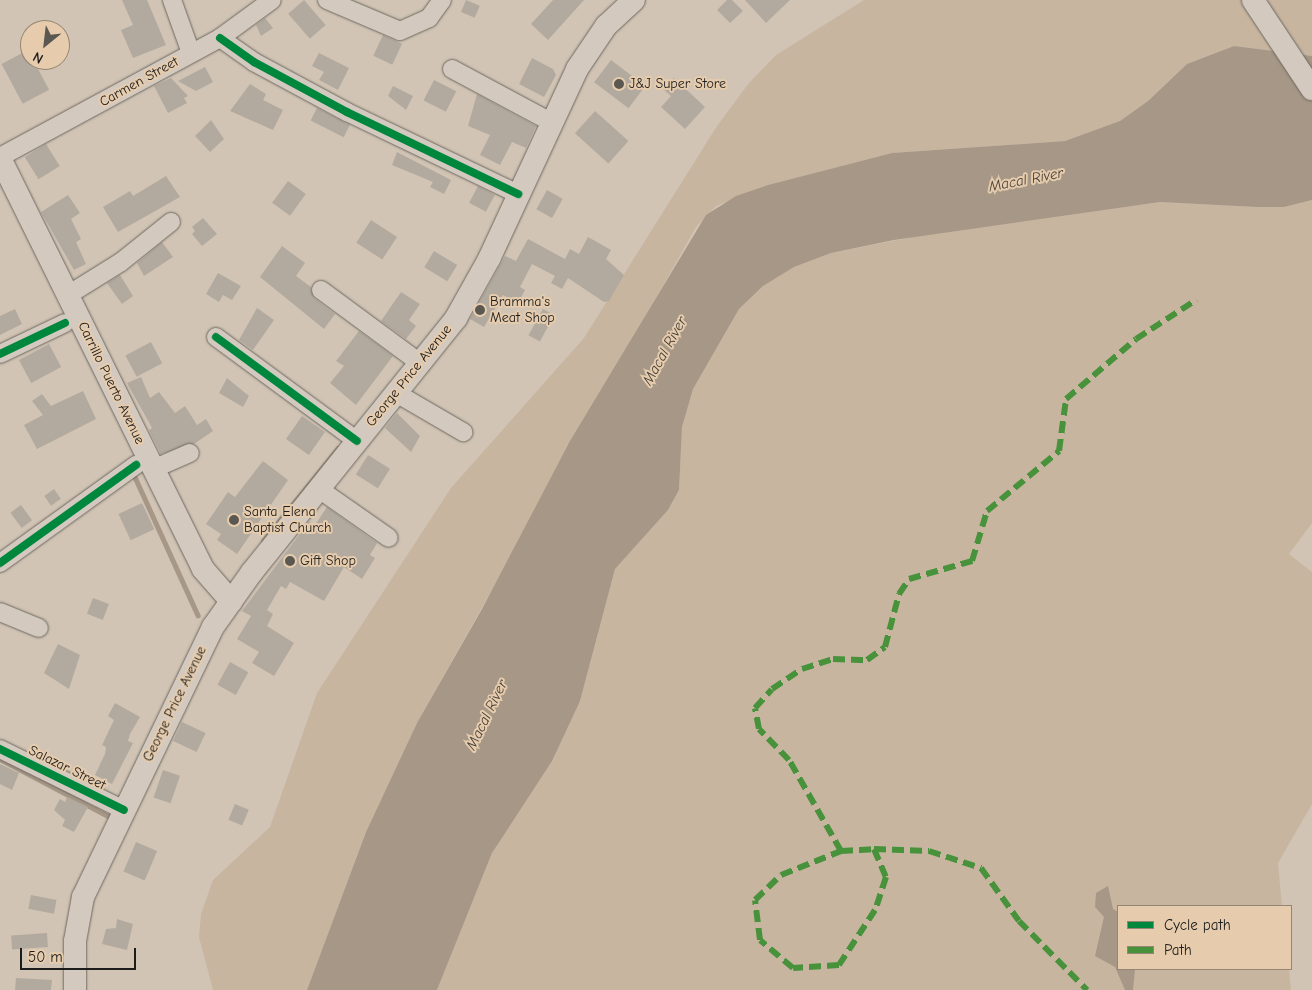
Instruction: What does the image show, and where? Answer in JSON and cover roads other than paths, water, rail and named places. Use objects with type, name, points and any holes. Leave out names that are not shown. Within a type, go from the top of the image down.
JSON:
[{"type":"main road","name":"George Price Avenue","points":[[75,990],[76,941],[83,897],[124,810],[227,606],[420,363],[470,294],[551,122],[593,44],[634,0]]},
{"type":"main road","points":[[1253,0],[1312,88]]},
{"type":"main road","name":"Carrillo Puerto Avenue","points":[[0,158],[68,295],[194,579],[227,606]]},
{"type":"main road","name":"Carrillo Puerto Avenue","points":[[0,190],[66,323],[144,467]]},
{"type":"street","points":[[172,0],[191,53]]},
{"type":"street","name":"Carmen Street","points":[[0,158],[220,38],[272,0]]},
{"type":"street","points":[[327,0],[400,31],[429,18],[442,0]]},
{"type":"street","points":[[220,38],[254,62],[347,112],[518,194]]},
{"type":"street","points":[[452,69],[551,122]]},
{"type":"street","points":[[68,295],[121,262],[171,222]]},
{"type":"street","points":[[321,290],[420,363]]},
{"type":"street","points":[[0,354],[66,323]]},
{"type":"street","points":[[216,337],[357,441]]},
{"type":"street","points":[[396,393],[463,432]]},
{"type":"street","points":[[0,563],[144,467],[190,453]]},
{"type":"street","points":[[319,489],[389,538]]},
{"type":"street","points":[[0,612],[39,628]]},
{"type":"street","name":"Salazar Street","points":[[0,749],[124,810]]},
{"type":"water","name":"Macal River","points":[[1234,46],[1312,56],[1312,200],[1284,207],[1160,202],[894,240],[831,253],[794,267],[763,286],[739,309],[693,389],[682,427],[679,490],[668,510],[615,569],[580,701],[552,761],[492,853],[437,990],[307,990],[366,832],[417,723],[482,609],[570,441],[706,215],[736,196],[768,185],[892,153],[1065,141],[1120,121],[1148,101],[1187,64]]},
{"type":"water","points":[[1108,886],[1113,909],[1117,911],[1117,970],[1135,970],[1133,990],[1125,990],[1115,967],[1095,956],[1104,917],[1095,907],[1096,893]]},
{"type":"waterway","points":[[263,541],[338,448]]},
{"type":"waterway","points":[[135,477],[198,615]]},
{"type":"waterway","points":[[0,759],[112,818]]},
{"type":"place","name":"J&J Super Store","points":[[619,84]]},
{"type":"place","name":"Bramma's Meat Shop","points":[[480,310]]},
{"type":"place","name":"Santa Elena Baptist Church","points":[[234,520]]},
{"type":"place","name":"Gift Shop","points":[[290,561]]}]
